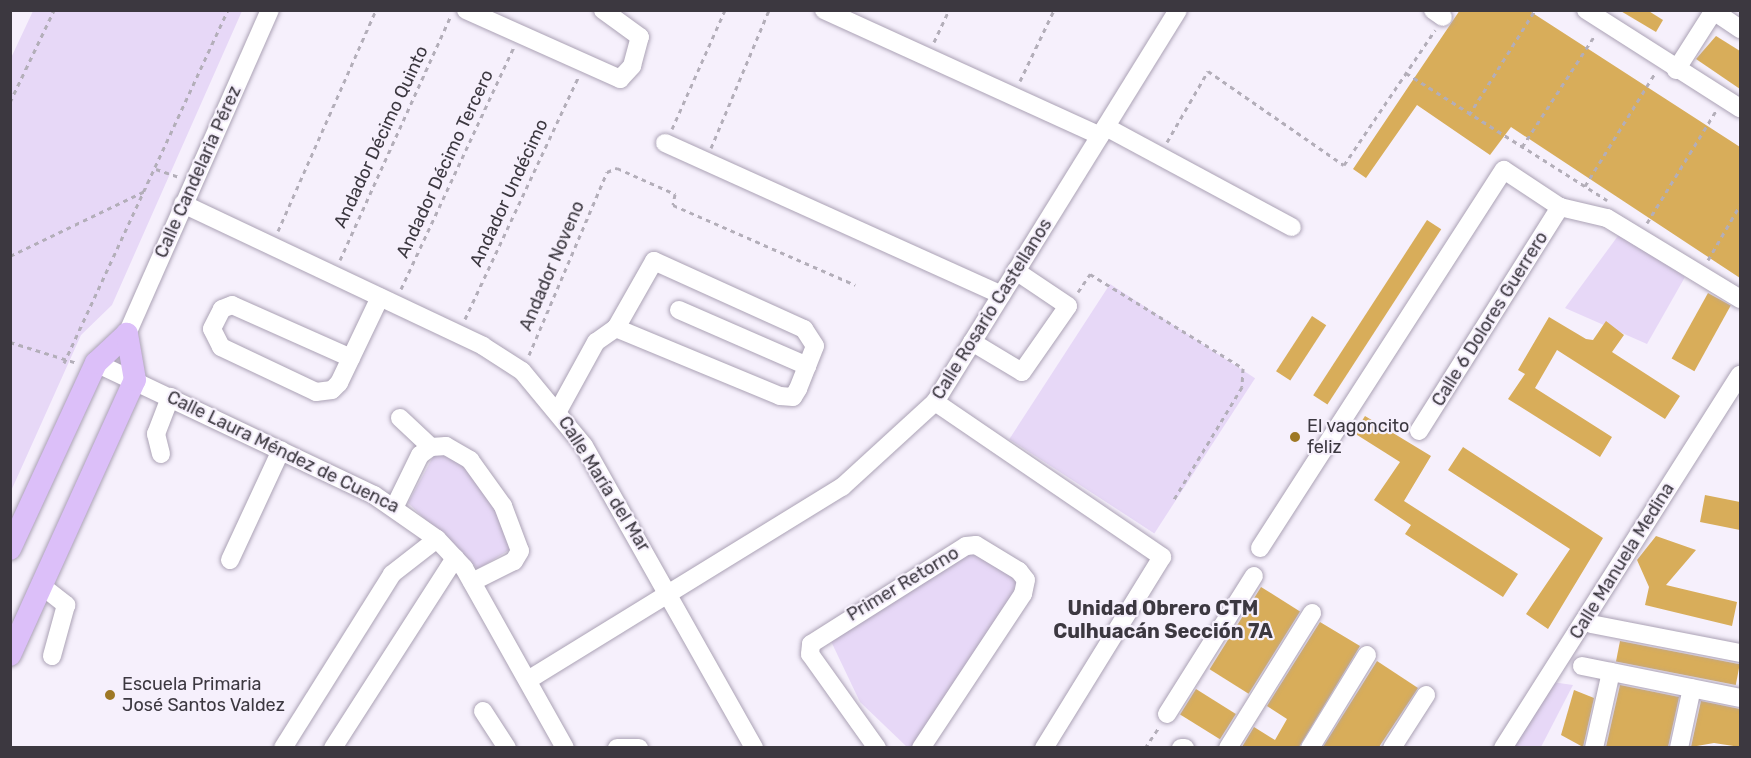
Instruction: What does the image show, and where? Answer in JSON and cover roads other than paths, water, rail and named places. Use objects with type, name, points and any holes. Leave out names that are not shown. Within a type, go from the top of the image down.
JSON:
[{"type":"main road","name":"Calle Candelaria Pérez","points":[[10,549],[96,363],[127,334]]},
{"type":"main road","points":[[10,655],[135,380],[127,334]]},
{"type":"street","name":"Calle Candelaria Pérez","points":[[127,334],[192,182],[270,10]]},
{"type":"street","points":[[466,10],[620,79],[632,66],[640,37],[603,10]]},
{"type":"street","points":[[824,10],[1012,96],[1103,131],[1292,227]]},
{"type":"street","name":"Calle Rosario Castellanos","points":[[528,680],[669,591],[842,487],[935,402],[1178,10]]},
{"type":"street","points":[[1586,10],[1669,65],[1740,108]]},
{"type":"street","points":[[1669,65],[1713,11],[1740,29]]},
{"type":"street","points":[[665,143],[1001,295]]},
{"type":"street","points":[[1260,548],[1504,170],[1560,207],[1607,218],[1740,299]]},
{"type":"street","name":"Calle María del Mar","points":[[183,204],[458,334],[522,370],[558,411],[669,591],[754,747]]},
{"type":"street","name":"Calle 6 Dolores Guerrero","points":[[1419,431],[1560,207]]},
{"type":"street","points":[[558,411],[597,342],[616,328],[647,265],[661,261],[804,329],[815,346],[793,397],[780,396],[616,328]]},
{"type":"street","points":[[972,342],[1022,372],[1068,306],[1016,271]]},
{"type":"street","points":[[351,358],[232,305],[222,309],[212,329],[221,347],[316,392],[332,390],[387,301]]},
{"type":"street","points":[[679,310],[807,366]]},
{"type":"street","name":"Calle Laura Méndez de Cuenca","points":[[96,363],[395,506],[437,538],[472,582],[565,747]]},
{"type":"street","name":"Calle Manuela Medina","points":[[1503,747],[1740,375]]},
{"type":"street","points":[[161,454],[156,434],[170,397]]},
{"type":"street","points":[[935,402],[1162,557],[1044,747]]},
{"type":"street","points":[[400,418],[431,447]]},
{"type":"street","points":[[395,506],[420,455],[431,447],[446,446],[470,460],[503,506],[519,541],[514,561],[472,582]]},
{"type":"street","points":[[230,560],[281,450]]},
{"type":"street","points":[[283,747],[392,574],[437,538]]},
{"type":"street","name":"Primer Retorno","points":[[877,747],[810,654],[811,644],[966,546],[976,545],[1019,571],[1026,580],[1023,594],[921,747]]},
{"type":"street","points":[[333,747],[455,558]]},
{"type":"street","points":[[1167,714],[1254,576]]},
{"type":"street","points":[[42,586],[66,605],[52,656]]},
{"type":"street","points":[[1228,747],[1312,613]]},
{"type":"street","points":[[1591,624],[1740,653]]},
{"type":"street","points":[[1310,747],[1367,655]]},
{"type":"street","points":[[1582,666],[1740,698]]},
{"type":"street","points":[[1594,747],[1611,672]]},
{"type":"street","points":[[1679,747],[1692,688]]},
{"type":"street","points":[[1392,747],[1426,695]]},
{"type":"street","points":[[483,711],[507,747]]},
{"type":"street","points":[[617,747],[639,747]]},
{"type":"place","name":"El vagoncito feliz","points":[[1295,437]]},
{"type":"place","name":"Escuela Primaria José Santos Valdez","points":[[110,695]]},
{"type":"district","name":"Unidad Obrero CTM Culhuacán Sección 7A","points":[[1163,620]]}]
